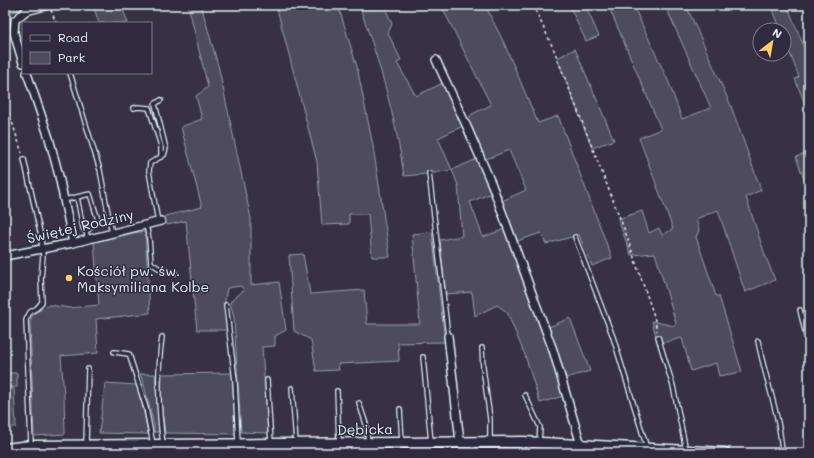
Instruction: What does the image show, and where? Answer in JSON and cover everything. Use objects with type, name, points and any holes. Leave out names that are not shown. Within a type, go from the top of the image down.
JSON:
[{"type":"street","points":[[22,60],[14,33],[15,20],[25,8],[45,6]]},
{"type":"street","points":[[436,60],[492,185],[553,350],[581,445]]},
{"type":"street","points":[[27,74],[49,138],[73,243]]},
{"type":"street","name":"Świętej Rodziny","points":[[5,256],[73,243],[87,236],[112,234],[160,221]]},
{"type":"street","points":[[448,336],[460,442]]},
{"type":"street","name":"Dębicka","points":[[5,449],[31,446],[158,445],[210,447],[238,444],[530,442],[648,451],[725,453]]},
{"type":"lane","points":[[70,74],[100,170],[112,234]]},
{"type":"lane","points":[[160,221],[149,171],[150,163],[164,155],[166,149],[154,104],[161,100]]},
{"type":"lane","points":[[134,108],[149,108],[161,146],[161,157]]},
{"type":"lane","points":[[24,158],[40,232],[43,255],[41,279],[42,302],[37,308],[30,312],[26,320],[31,446]]},
{"type":"lane","points":[[429,174],[448,336]]},
{"type":"lane","points":[[64,200],[77,197],[90,194],[98,220],[87,236],[83,228],[77,197]]},
{"type":"lane","points":[[146,225],[151,263],[160,269],[175,273]]},
{"type":"lane","points":[[575,237],[613,337],[648,451]]},
{"type":"lane","points":[[226,305],[235,381],[238,444]]},
{"type":"lane","points":[[800,310],[809,348]]},
{"type":"lane","points":[[158,445],[159,358],[162,337]]},
{"type":"lane","points":[[658,337],[673,386],[686,451]]},
{"type":"lane","points":[[758,341],[762,362],[775,409],[782,453]]},
{"type":"lane","points":[[482,348],[483,368],[490,419],[490,442]]},
{"type":"lane","points":[[114,352],[130,354],[158,445]]},
{"type":"lane","points":[[423,357],[431,443]]},
{"type":"lane","points":[[86,446],[88,369]]},
{"type":"lane","points":[[267,380],[271,444]]},
{"type":"lane","points":[[292,388],[296,444]]},
{"type":"lane","points":[[337,391],[339,444]]},
{"type":"lane","points":[[522,453],[540,427],[525,395]]},
{"type":"lane","points":[[359,403],[366,424],[368,443]]},
{"type":"lane","points":[[400,409],[402,442]]},
{"type":"lane","points":[[473,442],[473,453]]},
{"type":"lane","points":[[529,453],[530,442]]},
{"type":"path","points":[[533,5],[554,50],[625,231],[654,316],[658,337]]},
{"type":"path","points":[[45,6],[52,11],[56,22]]},
{"type":"path","points":[[5,100],[24,158]]},
{"type":"green space","points":[[5,5],[33,5],[10,13],[10,30],[5,33]]},
{"type":"green space","points":[[93,5],[121,5],[128,22],[99,22]]},
{"type":"green space","points":[[188,5],[201,5],[219,69],[251,219],[251,285],[279,282],[286,330],[275,336],[275,346],[262,347],[268,433],[241,432],[234,318],[230,302],[244,290],[241,286],[227,288],[225,300],[227,330],[197,330],[186,221],[167,225],[165,216],[202,207],[181,127],[202,119],[196,96],[208,87]]},
{"type":"green space","points":[[276,5],[338,5],[357,67],[373,146],[390,257],[372,257],[368,214],[349,214],[349,224],[322,225],[317,162]]},
{"type":"green space","points":[[359,5],[384,5],[392,24],[388,33],[401,60],[397,63],[416,96],[443,83],[463,126],[438,138],[452,170],[404,176],[392,111]]},
{"type":"green space","points":[[441,5],[485,5],[504,43],[538,123],[558,116],[612,258],[592,266],[579,235],[546,244],[541,233],[517,241],[502,201],[526,190],[509,150],[484,160],[467,121],[472,114],[491,105]]},
{"type":"green space","points":[[569,5],[585,5],[599,36],[586,41]]},
{"type":"green space","points":[[608,5],[633,5],[669,83],[682,119],[711,108],[665,5],[686,5],[731,106],[761,190],[746,197],[775,280],[745,292],[718,210],[696,219],[699,230],[696,237],[716,296],[719,296],[742,372],[719,376],[716,363],[691,371],[682,338],[658,344],[652,321],[674,326],[676,323],[655,253],[631,255],[618,219],[642,211],[649,233],[659,228],[662,235],[673,229],[639,138],[661,129]]},
{"type":"green space","points":[[771,5],[787,5],[809,59],[809,114],[795,79],[799,77],[792,59],[792,22],[778,22]]},
{"type":"green space","points":[[575,49],[614,140],[592,148],[557,58]]},
{"type":"green space","points":[[809,152],[809,193],[796,157]]},
{"type":"green space","points":[[477,159],[492,193],[470,202],[483,237],[505,229],[549,345],[563,396],[540,403],[525,355],[507,312],[497,305],[475,316],[472,292],[446,294],[440,240],[462,236],[458,185],[452,170]]},
{"type":"green space","points":[[138,232],[145,232],[150,313],[96,319],[98,353],[61,356],[65,434],[34,436],[30,322],[33,314],[49,305],[70,308],[99,305],[94,242]]},
{"type":"green space","points":[[432,232],[445,342],[398,343],[399,361],[338,364],[339,370],[316,371],[311,340],[294,331],[289,255],[303,254],[310,294],[364,290],[367,324],[420,324],[412,234]]},
{"type":"green space","points":[[570,318],[590,371],[566,378],[549,327]]},
{"type":"green space","points":[[5,373],[17,373],[17,387],[5,388]]},
{"type":"green space","points":[[232,373],[236,434],[165,433],[161,399],[162,374]]},
{"type":"green space","points":[[140,374],[155,374],[159,432],[154,432],[154,425]]},
{"type":"green space","points":[[105,383],[136,385],[142,404],[148,434],[99,433]]},
{"type":"green space","points":[[14,389],[16,427],[5,427],[5,390]]},
{"type":"green space","points":[[171,448],[176,451],[176,453],[119,453],[121,449]]},
{"type":"green space","points":[[449,449],[449,453],[309,453],[309,450]]},
{"type":"waterway","points":[[167,440],[202,440]]},
{"type":"place","name":"Kościół pw. św. Maksymiliana Kolbe","points":[[69,278]]}]
